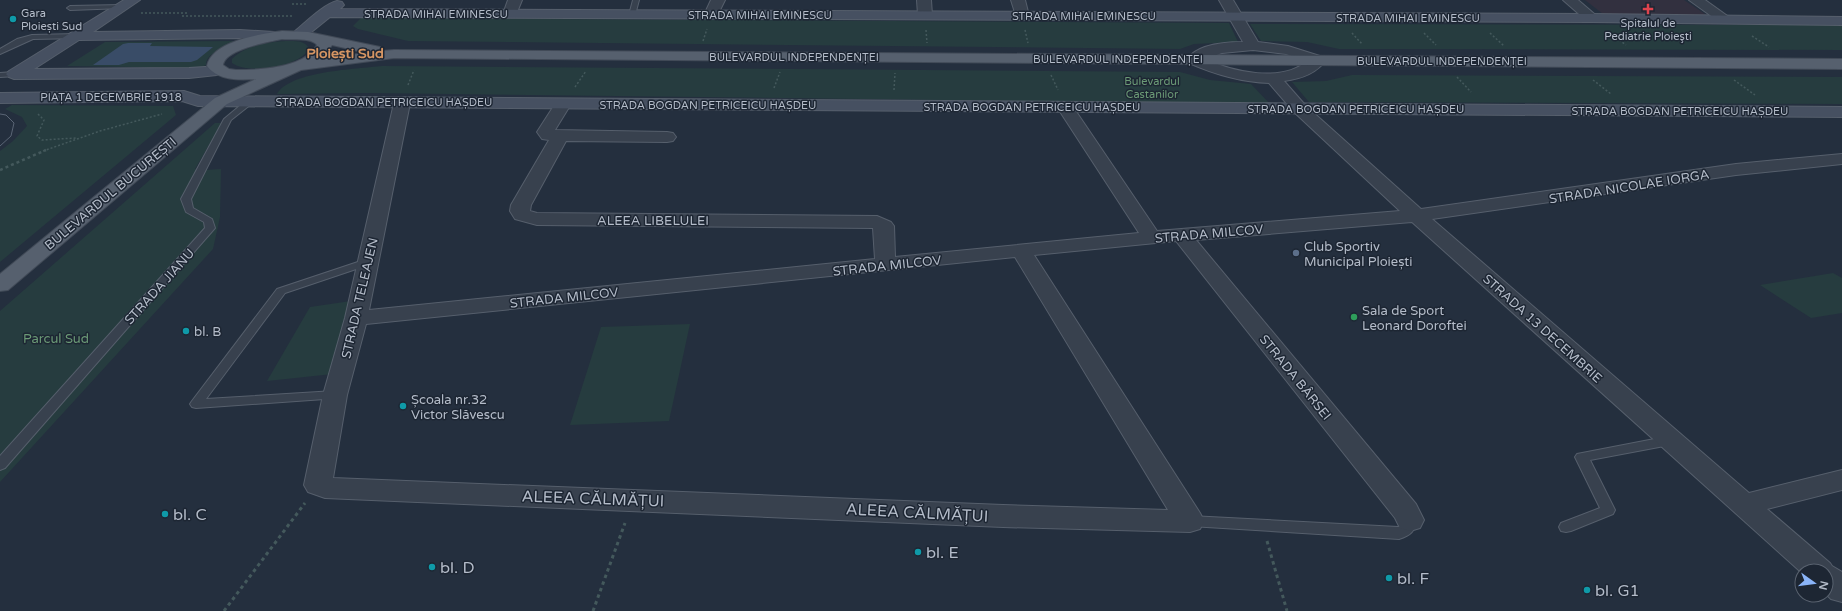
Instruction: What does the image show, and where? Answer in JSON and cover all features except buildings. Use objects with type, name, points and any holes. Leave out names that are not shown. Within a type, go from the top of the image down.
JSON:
[{"type":"main road","name":"BULEVARDUL INDEPENDENȚEI","points":[[394,54],[299,35],[274,36],[248,42],[222,54],[216,60],[215,66],[223,72],[250,75],[292,67],[394,54],[1842,64]]},
{"type":"main road","name":"BULEVARDUL INDEPENDENȚEI","points":[[292,67],[319,55],[324,49],[325,44],[321,40]]},
{"type":"main road","points":[[237,94],[301,72],[350,60]]},
{"type":"main road","name":"BULEVARDUL BUCUREȘTI","points":[[0,285],[216,105],[292,67]]},
{"type":"main road","points":[[216,105],[223,72]]},
{"type":"street","points":[[299,35],[342,0]]},
{"type":"street","points":[[510,14],[515,0]]},
{"type":"street","points":[[711,15],[718,0]]},
{"type":"street","points":[[924,0],[925,15]]},
{"type":"street","points":[[1018,0],[1022,16]]},
{"type":"street","points":[[1226,0],[1253,46]]},
{"type":"street","points":[[1570,0],[1592,18]]},
{"type":"street","points":[[1696,0],[1726,20]]},
{"type":"street","points":[[0,83],[7,74],[131,7]]},
{"type":"street","name":"STRADA MIHAI EMINESCU","points":[[326,13],[1592,18],[1842,21]]},
{"type":"street","points":[[78,36],[240,34],[274,36]]},
{"type":"street","points":[[1253,46],[1288,50],[1318,60],[1313,67],[1305,72],[1286,77],[1273,78],[1234,75],[1218,71],[1194,60],[1200,55],[1215,49],[1253,46]]},
{"type":"street","name":"PIAȚA 1 DECEMBRIE 1918","points":[[7,74],[223,72]]},
{"type":"street","name":"STRADA 13 DECEMBRIE","points":[[1273,78],[1300,109],[1417,216],[1670,441],[1811,563]]},
{"type":"street","name":"PIAȚA 1 DECEMBRIE 1918","points":[[0,98],[184,96],[216,105]]},
{"type":"street","name":"STRADA BOGDAN PETRICEICU HAȘDEU","points":[[216,105],[251,101],[769,106],[1842,112]]},
{"type":"street","name":"STRADA TELEAJEN","points":[[322,486],[335,394],[356,318],[402,103]]},
{"type":"street","points":[[563,104],[546,132],[548,134],[560,136],[667,137]]},
{"type":"street","points":[[1065,107],[1152,238]]},
{"type":"street","name":"ALEEA LIBELULEI","points":[[560,136],[521,205],[520,210],[522,215],[537,219],[877,222],[884,226],[885,265]]},
{"type":"street","name":"STRADA NICOLAE IORGA","points":[[1417,216],[1697,176],[1809,161],[1842,159]]},
{"type":"street","name":"STRADA MILCOV","points":[[356,318],[1181,235],[1417,216]]},
{"type":"street","name":"STRADA BÂRSEI","points":[[1181,235],[1406,512],[1410,520]]},
{"type":"street","points":[[1021,251],[1190,521]]},
{"type":"street","points":[[1744,505],[1842,480]]},
{"type":"street","name":"ALEEA CĂLMĂȚUI","points":[[322,486],[1003,516],[1190,521]]},
{"type":"street","points":[[1834,583],[1842,590]]},
{"type":"lane","points":[[632,14],[636,0]]},
{"type":"lane","points":[[70,8],[131,7]]},
{"type":"lane","points":[[0,52],[20,41],[32,37],[78,36]]},
{"type":"lane","name":"STRADA JIANU","points":[[0,465],[210,228],[209,221],[189,210],[186,199],[228,119],[251,101]]},
{"type":"lane","points":[[335,394],[196,404],[281,291],[367,262]]},
{"type":"lane","points":[[1566,527],[1608,510],[1582,457],[1670,441]]},
{"type":"lane","points":[[1190,521],[1399,533],[1408,529],[1410,520]]},
{"type":"path","points":[[292,4],[311,4],[306,8]]},
{"type":"path","points":[[131,7],[187,13]]},
{"type":"path","points":[[177,20],[190,10]]},
{"type":"path","points":[[182,16],[296,16]]},
{"type":"path","points":[[402,103],[417,63]]},
{"type":"path","points":[[563,104],[590,65]]},
{"type":"path","points":[[769,106],[781,67]]},
{"type":"path","points":[[1048,69],[1065,107]]},
{"type":"path","points":[[1590,78],[1632,110]]},
{"type":"path","points":[[1730,78],[1779,111]]},
{"type":"path","points":[[52,97],[33,110],[44,120],[37,136],[38,138],[42,140],[78,138]]},
{"type":"path","points":[[0,170],[16,162],[109,127],[168,113]]},
{"type":"path","points":[[224,611],[322,486]]},
{"type":"path","points":[[593,611],[633,500]]},
{"type":"path","points":[[1262,525],[1288,611]]},
{"type":"shaded area","name":"Spitalul de Pediatrie Ploieşti","points":[[1585,0],[1684,0],[1711,18],[1607,17]]},
{"type":"green space","name":"Bulevardul Castanilor","points":[[361,18],[1229,23],[1238,42],[1194,44],[1180,49],[408,41],[358,29],[353,26]]},
{"type":"green space","points":[[1250,24],[1842,25],[1842,50],[1339,49],[1307,42],[1261,41]]},
{"type":"green space","points":[[286,41],[303,43],[309,49],[295,60],[284,65],[273,67],[261,69],[249,68],[239,67],[232,63],[232,59],[250,47],[265,43]]},
{"type":"green space","points":[[105,42],[236,42],[213,53],[207,60],[206,65],[199,68],[67,66]]},
{"type":"green space","name":"Bulevardul Castanilor","points":[[382,66],[1180,72],[1210,80],[1251,84],[1270,104],[367,93],[277,94],[284,86],[295,80],[309,76],[325,72]]},
{"type":"green space","points":[[1352,75],[1842,77],[1842,104],[1309,102],[1292,82],[1326,81]]},
{"type":"green space","points":[[12,105],[173,106],[176,115],[0,262],[0,151],[13,141],[27,126],[22,117],[5,109]]},
{"type":"green space","name":"Parcul Sud","points":[[215,123],[222,123],[195,169],[221,169],[220,217],[213,249],[0,482],[0,311]]},
{"type":"green space","points":[[1833,273],[1842,278],[1842,313],[1811,318],[1760,285]]},
{"type":"green space","points":[[351,301],[333,374],[267,381],[310,307]]},
{"type":"green space","points":[[690,324],[669,421],[570,425],[601,327]]},
{"type":"water","points":[[152,43],[150,46],[213,47],[197,60],[191,62],[129,62],[119,65],[93,65],[123,44]]},
{"type":"tram line","points":[[0,114],[6,115],[14,123],[11,136],[0,146]]},
{"type":"place","name":"Spitalul de Pediatrie Ploieşti","points":[[1648,9]]},
{"type":"place","name":"Gara Ploiești Sud","points":[[13,19]]},
{"type":"place","name":"Club Sportiv Municipal Ploiești","points":[[1296,253]]},
{"type":"place","name":"Sala de Sport Leonard Doroftei","points":[[1354,317]]},
{"type":"place","name":"bl. B","points":[[186,331]]},
{"type":"place","name":"Școala nr.32 Victor Slăvescu","points":[[403,406]]},
{"type":"place","name":"bl. C","points":[[165,514]]},
{"type":"place","name":"bl. E","points":[[918,552]]},
{"type":"place","name":"bl. D","points":[[432,567]]},
{"type":"place","name":"bl. F","points":[[1389,578]]},
{"type":"place","name":"bl. G1","points":[[1587,590]]},
{"type":"district","name":"Ploiești Sud","points":[[345,53]]}]
